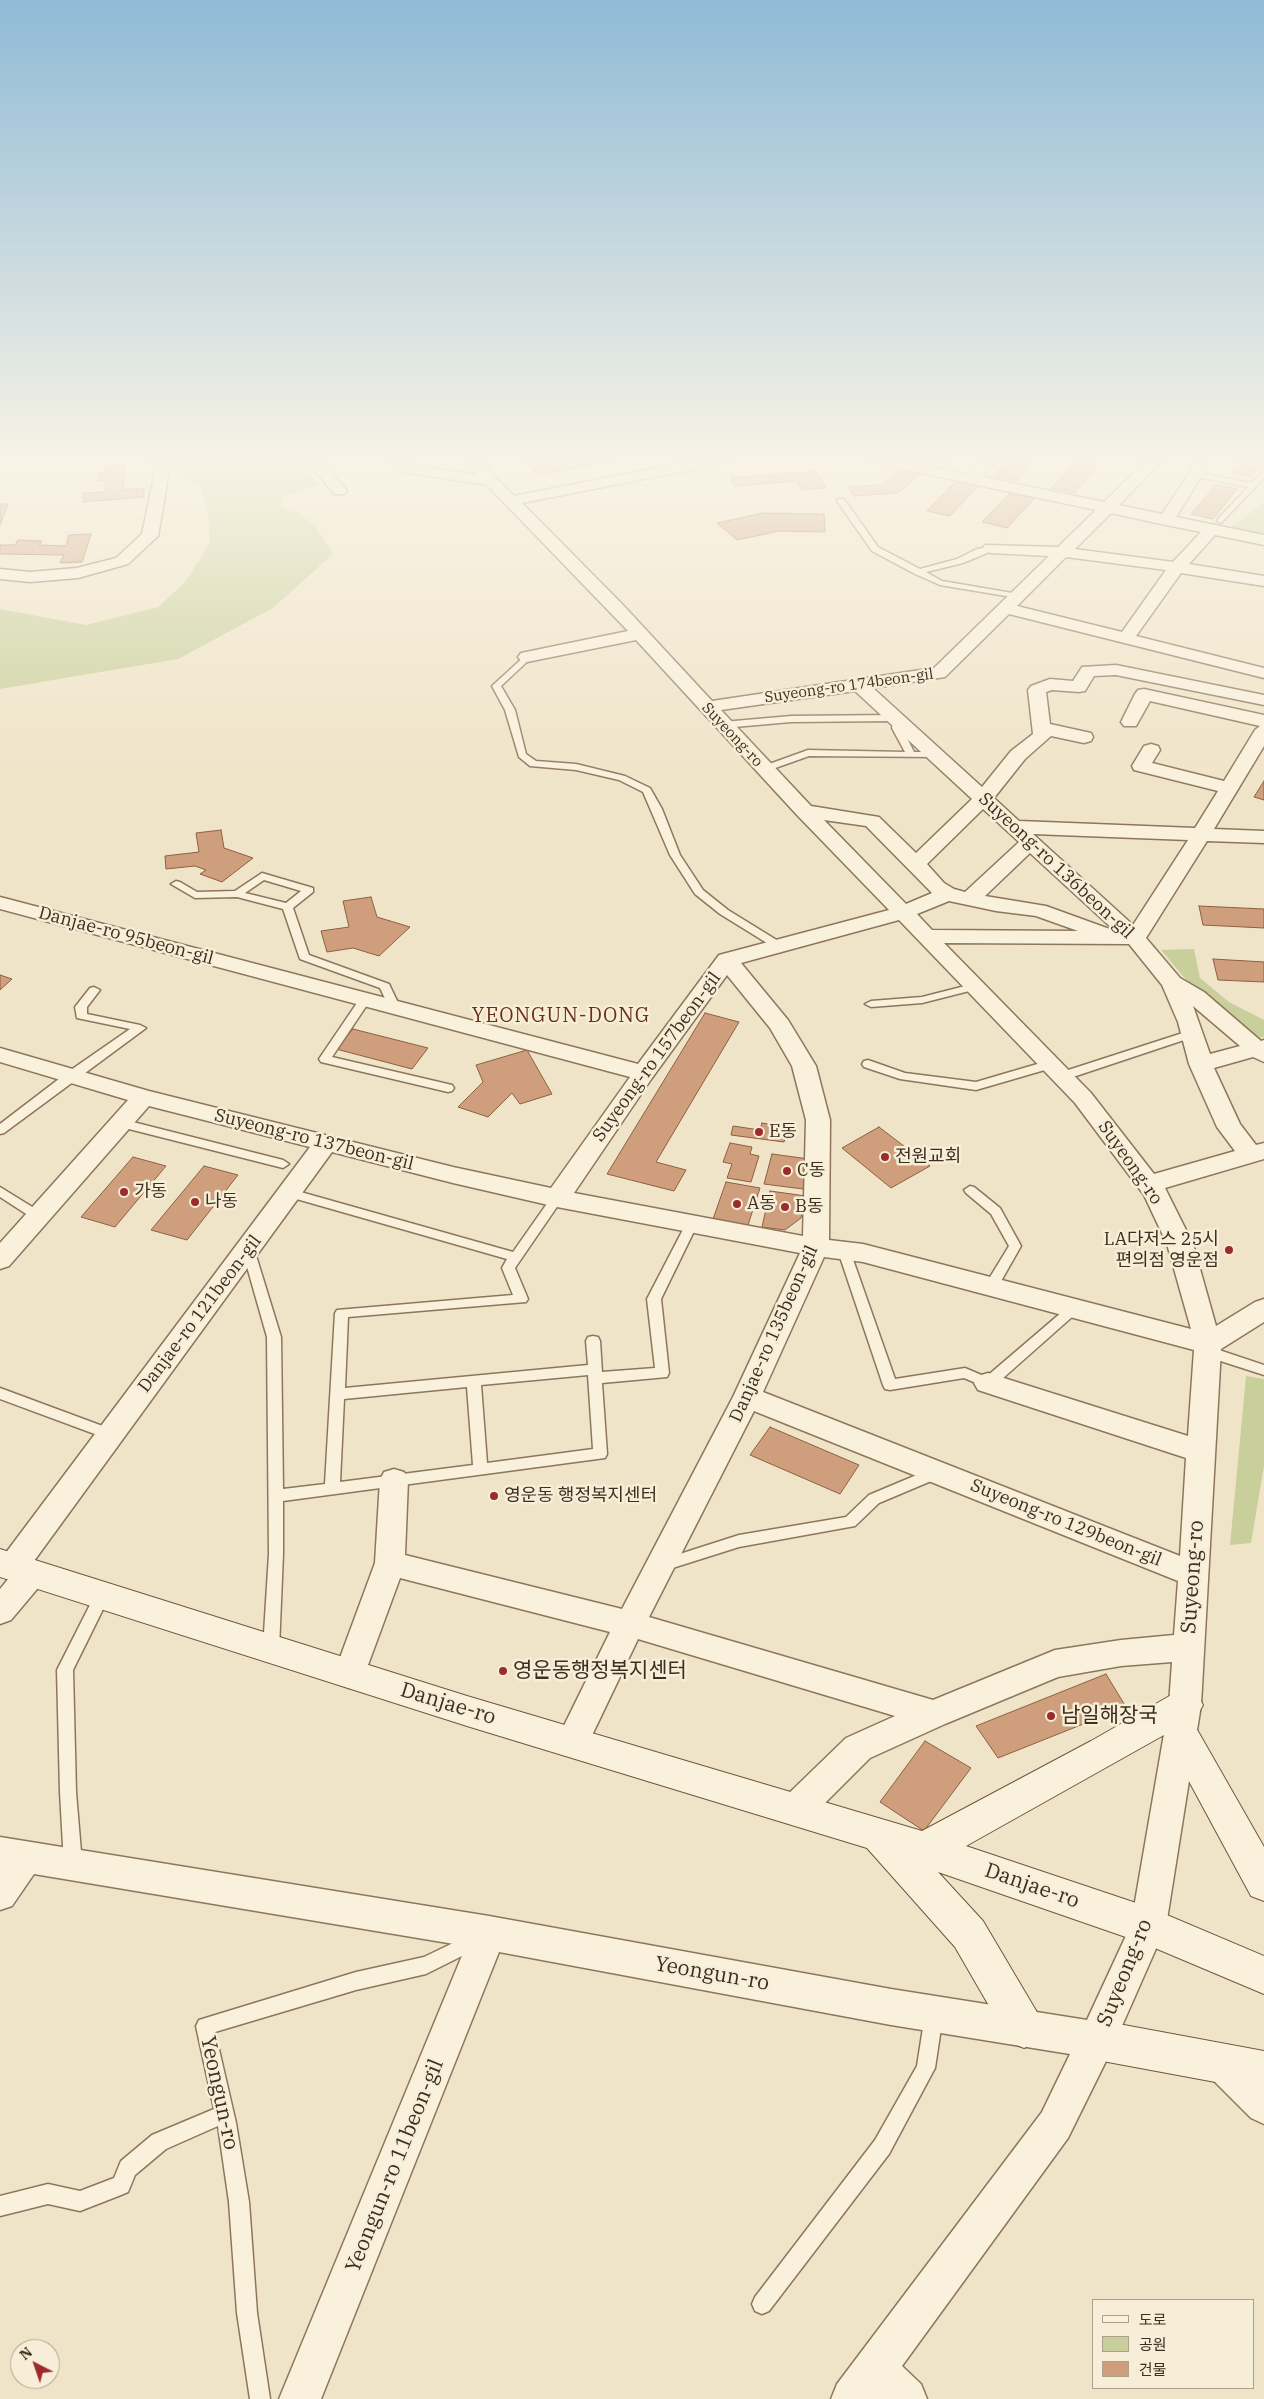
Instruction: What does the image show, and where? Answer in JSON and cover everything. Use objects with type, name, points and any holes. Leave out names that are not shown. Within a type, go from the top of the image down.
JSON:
[{"type":"street","points":[[0,574],[30,577],[78,573],[89,570]]},
{"type":"street","name":"Suyeong-ro","points":[[577,570],[640,634],[804,811],[1084,1098],[1155,1192],[1180,1244],[1207,1348],[1202,1452],[1183,1718],[1148,1926],[1097,2040],[1055,2124],[863,2383],[906,2399]]},
{"type":"street","name":"Suyeong-ro 174beon-gil","points":[[715,716],[858,685],[940,673],[1045,570]]},
{"type":"street","points":[[1127,672],[1131,640],[1175,570]]},
{"type":"street","points":[[1200,570],[1264,581]]},
{"type":"street","points":[[1012,602],[1131,640],[1264,673]]},
{"type":"street","points":[[527,657],[640,634]]},
{"type":"street","points":[[916,864],[983,799],[1018,755],[1042,736],[1037,690],[1050,684],[1079,687],[1088,670],[1127,672],[1264,700]]},
{"type":"street","name":"Suyeong-ro 136beon-gil","points":[[858,685],[1135,938],[1172,984],[1202,1064],[1229,1127],[1260,1154]]},
{"type":"street","points":[[1130,722],[1144,694],[1264,721]]},
{"type":"street","points":[[1042,728],[1084,737]]},
{"type":"street","points":[[928,936],[1135,938],[1202,833],[1264,730]]},
{"type":"street","points":[[1151,750],[1142,766],[1229,788]]},
{"type":"street","points":[[804,811],[872,821],[916,864],[937,888],[947,894],[996,905],[1039,910],[1080,924],[1111,938]]},
{"type":"street","points":[[1014,827],[1202,833],[1264,837]]},
{"type":"street","points":[[970,899],[1030,842]]},
{"type":"street","name":"Suyeong-ro 157beon-gil","points":[[557,1198],[644,1073],[727,960],[904,912],[947,894]]},
{"type":"street","name":"Danjae-ro 95beon-gil","points":[[0,903],[644,1073]]},
{"type":"street","name":"Danjae-ro 135beon-gil","points":[[572,1742],[658,1567],[747,1397],[816,1247],[818,1120],[804,1066],[780,1025],[727,960]]},
{"type":"street","name":"Suyeong-ro 136beon-gil","points":[[1172,984],[1196,997],[1262,1050]]},
{"type":"street","points":[[1202,1064],[1262,1050]]},
{"type":"street","name":"Suyeong-ro 137beon-gil","points":[[0,1055],[144,1097],[453,1175],[557,1198],[692,1224],[816,1247],[863,1253],[1074,1309],[1207,1348]]},
{"type":"street","points":[[0,1260],[144,1097]]},
{"type":"street","name":"Danjae-ro 121beon-gil","points":[[15,1568],[111,1434],[326,1143]]},
{"type":"street","points":[[1149,1184],[1260,1154]]},
{"type":"street","points":[[1207,1348],[1264,1309]]},
{"type":"street","points":[[988,1383],[1202,1452]]},
{"type":"street","name":"Suyeong-ro 129beon-gil","points":[[747,1397],[1194,1574]]},
{"type":"street","points":[[350,1674],[390,1563],[394,1480]]},
{"type":"street","points":[[390,1563],[630,1624],[934,1714]]},
{"type":"street","points":[[0,1611],[15,1568]]},
{"type":"street","name":"Danjae-ro","points":[[15,1568],[350,1674],[879,1834],[1148,1926],[1264,1975]]},
{"type":"street","points":[[796,1809],[858,1748],[1055,1664],[1121,1653],[1189,1648]]},
{"type":"street","points":[[924,1850],[1104,1752],[1183,1718],[1264,1883]]},
{"type":"street","points":[[879,1834],[969,1934],[1024,2028]]},
{"type":"street","points":[[0,1894],[13,1855]]},
{"type":"street","name":"Yeongun-ro","points":[[13,1855],[490,1933],[935,2014],[1097,2040]]},
{"type":"street","name":"Yeongun-ro 11beon-gil","points":[[300,2399],[490,1933]]},
{"type":"street","points":[[1097,2040],[1264,2071]]},
{"type":"street","points":[[1222,2063],[1264,2105]]},
{"type":"lane","points":[[914,570],[940,583],[1012,602]]},
{"type":"lane","points":[[918,572],[926,570]]},
{"type":"lane","points":[[527,657],[496,686],[510,710],[522,755],[533,764],[576,767],[622,778],[647,790],[657,809],[674,855],[699,892],[724,912],[779,946]]},
{"type":"lane","points":[[715,716],[791,720],[896,719],[897,728],[911,755]]},
{"type":"lane","points":[[764,769],[808,753],[935,755]]},
{"type":"lane","points":[[237,894],[262,876],[309,890],[288,907]]},
{"type":"lane","points":[[176,884],[195,895],[237,894],[288,907]]},
{"type":"lane","points":[[288,907],[304,957],[385,986],[394,1007]]},
{"type":"lane","points":[[871,1004],[922,1000],[976,986]]},
{"type":"lane","points":[[0,1130],[72,1075],[140,1028],[82,1016],[80,1007],[94,990]]},
{"type":"lane","points":[[365,999],[325,1060],[448,1088]]},
{"type":"lane","points":[[868,1064],[904,1076],[976,1086],[1057,1070],[1192,1034]]},
{"type":"lane","points":[[121,1123],[282,1164]]},
{"type":"lane","points":[[970,1190],[996,1212],[1015,1246],[991,1287]]},
{"type":"lane","points":[[0,1191],[38,1216]]},
{"type":"lane","points":[[290,1193],[516,1257]]},
{"type":"lane","points":[[332,1488],[342,1313],[521,1299],[508,1268],[557,1198]]},
{"type":"lane","points":[[337,1394],[474,1381],[595,1373],[662,1373],[654,1300],[692,1224]]},
{"type":"lane","points":[[248,1248],[274,1337],[276,1554],[271,1649]]},
{"type":"lane","points":[[844,1250],[890,1385],[965,1373],[988,1383],[1074,1309]]},
{"type":"lane","points":[[275,1496],[600,1454],[593,1341]]},
{"type":"lane","points":[[1207,1348],[1264,1370]]},
{"type":"lane","points":[[474,1381],[480,1469]]},
{"type":"lane","points":[[0,1393],[111,1434]]},
{"type":"lane","points":[[658,1567],[740,1541],[850,1522],[874,1499],[938,1472]]},
{"type":"lane","points":[[73,1864],[68,1792],[65,1670],[102,1595]]},
{"type":"lane","name":"Yeongun-ro","points":[[260,2399],[247,2313],[240,2202],[225,2114],[205,2026],[356,1982],[426,1965],[490,1933]]},
{"type":"lane","points":[[762,2304],[882,2147],[926,2068],[935,2014]]},
{"type":"lane","points":[[0,2206],[48,2194],[80,2201],[122,2185],[128,2168],[159,2142],[225,2114]]},
{"type":"green space","points":[[193,570],[315,570],[273,608],[178,659],[0,689],[0,609],[86,625],[158,607],[185,582]]},
{"type":"green space","points":[[1194,949],[1200,978],[1229,1002],[1264,1020],[1264,1037],[1255,1038],[1187,981],[1161,950]]},
{"type":"green space","points":[[1246,1376],[1264,1379],[1264,1466],[1251,1543],[1230,1545]]},
{"type":"building","points":[[1264,781],[1264,800],[1254,797]]},
{"type":"building","points":[[221,830],[224,848],[253,858],[222,882],[200,874],[206,870],[195,866],[166,869],[165,856],[199,852],[196,833]]},
{"type":"building","points":[[371,897],[377,917],[410,927],[379,956],[353,948],[327,952],[321,931],[349,927],[343,901]]},
{"type":"building","points":[[1199,906],[1264,909],[1264,928],[1203,925]]},
{"type":"building","points":[[1213,959],[1264,962],[1264,982],[1218,980]]},
{"type":"building","points":[[0,975],[12,979],[0,990]]},
{"type":"building","points":[[705,1013],[739,1022],[656,1162],[686,1170],[674,1191],[607,1174]]},
{"type":"building","points":[[353,1029],[428,1048],[412,1069],[336,1049]]},
{"type":"building","points":[[527,1050],[552,1094],[520,1104],[512,1093],[488,1117],[458,1107],[483,1082],[476,1065]]},
{"type":"building","name":"E동","points":[[762,1123],[788,1127],[784,1142],[731,1135],[733,1126],[760,1130]]},
{"type":"building","name":"전원교회","points":[[879,1127],[930,1166],[891,1188],[842,1148]]},
{"type":"building","name":"C동","points":[[730,1143],[752,1147],[750,1154],[759,1156],[751,1182],[727,1178],[732,1164],[723,1162]]},
{"type":"building","name":"C동","points":[[772,1154],[809,1159],[803,1189],[764,1184]]},
{"type":"building","name":"가동","points":[[133,1157],[166,1166],[115,1227],[81,1217]]},
{"type":"building","name":"나동","points":[[204,1166],[238,1175],[187,1240],[151,1230]]},
{"type":"building","name":"A동","points":[[726,1182],[760,1188],[748,1225],[713,1219]]},
{"type":"building","name":"B동","points":[[770,1191],[806,1196],[801,1218],[785,1230],[762,1227]]},
{"type":"building","points":[[770,1427],[859,1465],[840,1494],[750,1455]]},
{"type":"building","name":"남일해장국","points":[[1106,1674],[1126,1707],[998,1758],[976,1726]]},
{"type":"building","points":[[925,1741],[971,1768],[924,1831],[880,1802]]},
{"type":"place","name":"E동","points":[[759,1132]]},
{"type":"place","name":"전원교회","points":[[885,1157]]},
{"type":"place","name":"C동","points":[[787,1171]]},
{"type":"place","name":"가동","points":[[124,1192]]},
{"type":"place","name":"나동","points":[[195,1202]]},
{"type":"place","name":"A동","points":[[737,1204]]},
{"type":"place","name":"B동","points":[[785,1207]]},
{"type":"place","name":"LA다저스 25시 편의점 영운점","points":[[1229,1250]]},
{"type":"place","name":"영운동 행정복지센터","points":[[494,1496]]},
{"type":"place","name":"영운동행정복지센터","points":[[503,1671]]},
{"type":"place","name":"남일해장국","points":[[1051,1716]]},
{"type":"district","name":"YEONGUN-DONG","points":[[561,1016]]}]
